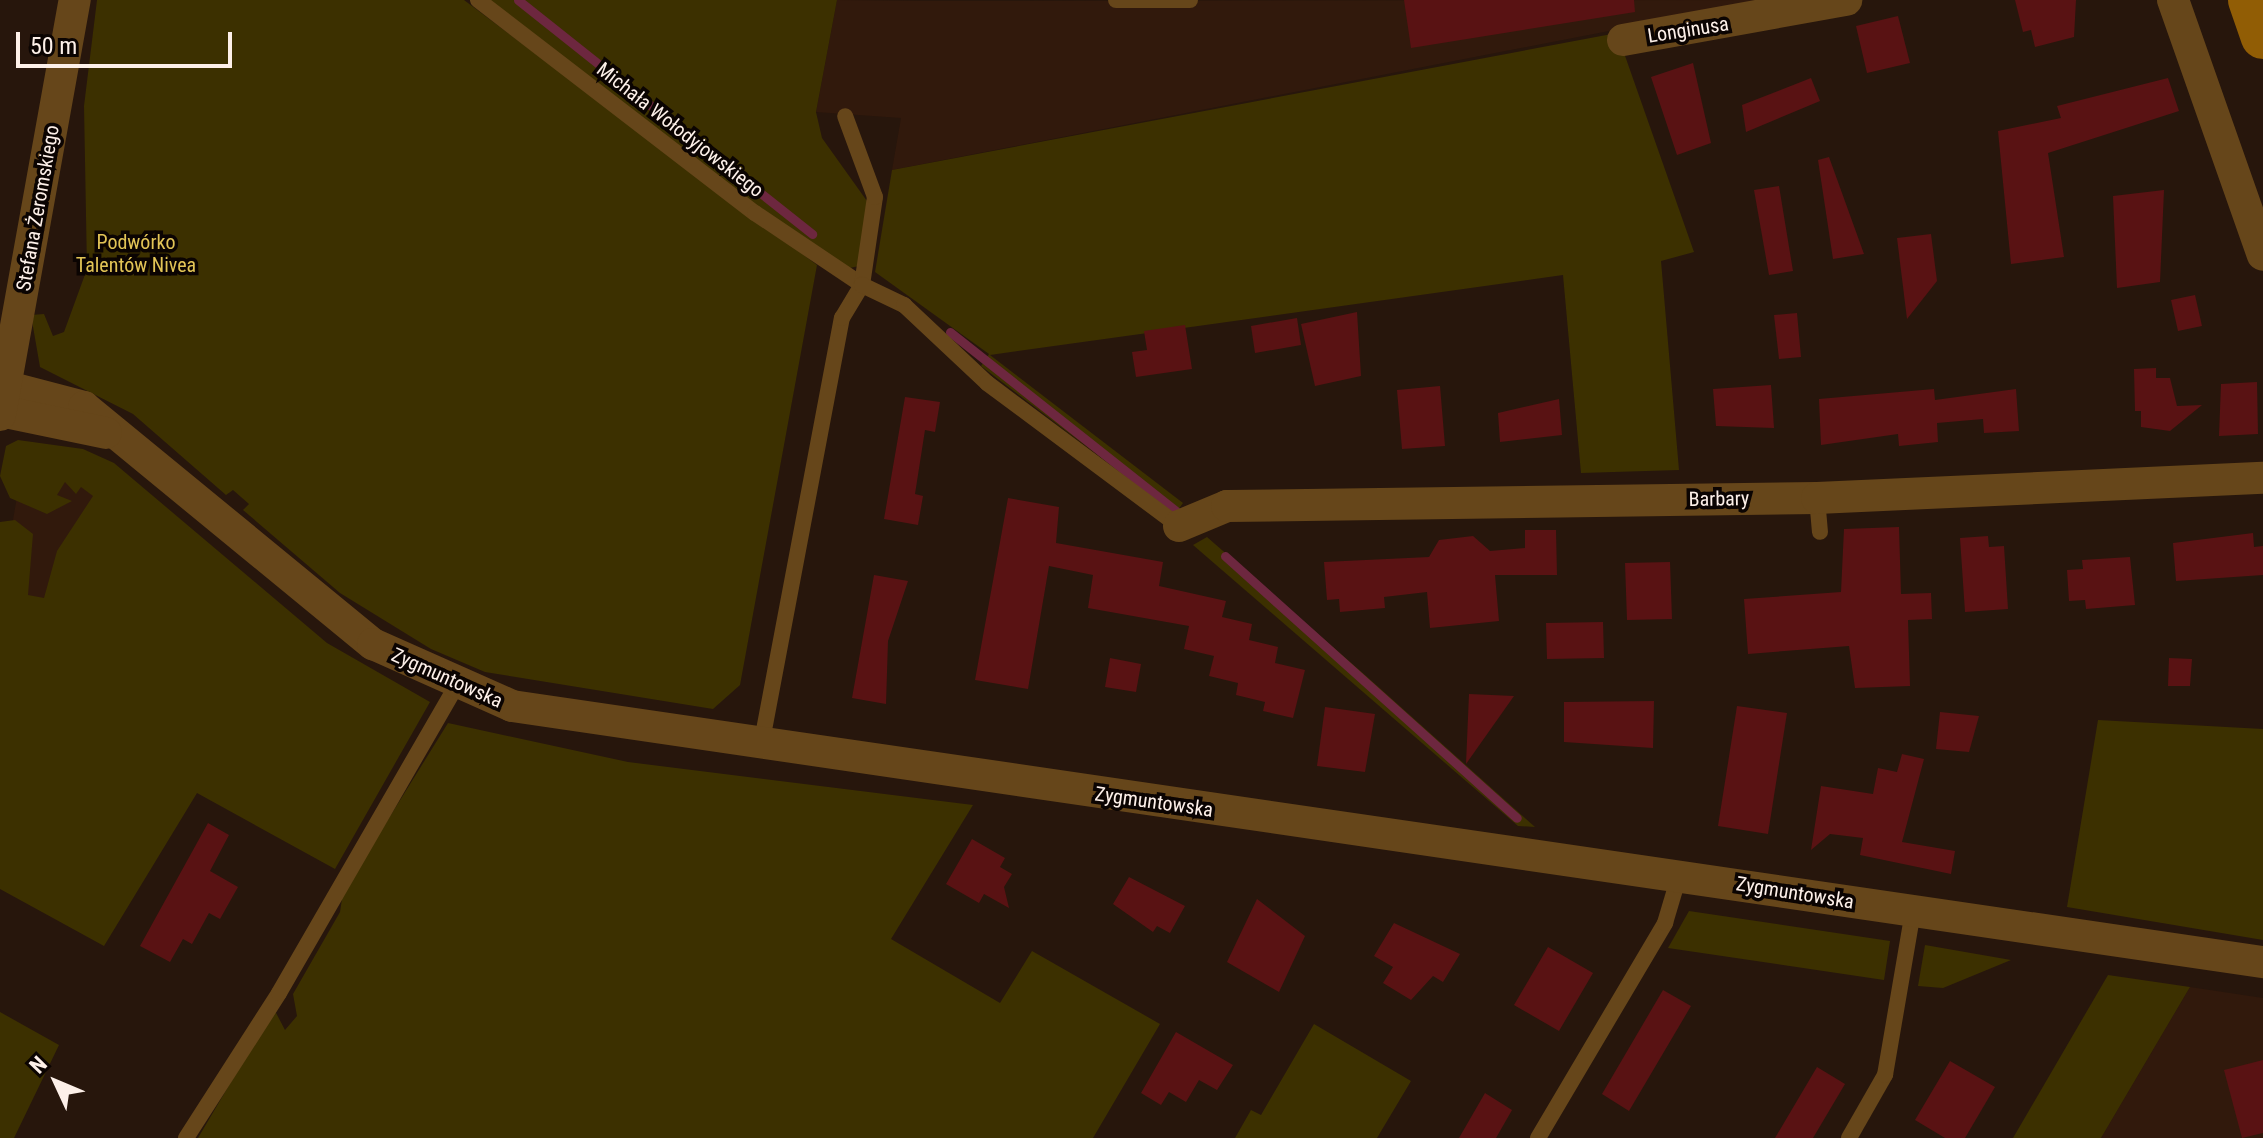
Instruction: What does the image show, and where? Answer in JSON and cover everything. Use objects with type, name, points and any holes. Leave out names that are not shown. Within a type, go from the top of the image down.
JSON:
[{"type":"main road","points":[[2250,0],[2263,37]]},
{"type":"street","name":"Stefana Żeromskiego","points":[[1,402],[75,0]]},
{"type":"street","name":"Longinusa","points":[[1623,40],[1846,0]]},
{"type":"street","points":[[2173,0],[2263,255]]},
{"type":"street","name":"Zygmuntowska","points":[[1,402],[67,399],[128,440],[331,615],[456,686],[512,706],[761,746],[2263,962]]},
{"type":"street","name":"Barbary","points":[[1179,526],[1227,506],[1817,498],[2263,478]]},
{"type":"lane","name":"Michała Wołodyjowskiego","points":[[478,0],[755,213],[862,285],[904,305],[987,383],[1179,526]]},
{"type":"lane","points":[[1116,0],[1142,6],[1190,0]]},
{"type":"lane","points":[[761,746],[842,318],[862,285],[875,197],[845,116]]},
{"type":"lane","points":[[1817,498],[1820,532]]},
{"type":"lane","points":[[186,1138],[279,993],[456,686]]},
{"type":"lane","points":[[1538,1138],[1665,923],[1679,876]]},
{"type":"lane","points":[[1849,1138],[1885,1075],[1913,911]]},
{"type":"shaded area","points":[[837,0],[1769,0],[892,170],[901,118],[816,112]]},
{"type":"shaded area","points":[[25,451],[169,511],[65,611],[0,594]]},
{"type":"shaded area","points":[[2190,987],[2263,998],[2263,1138],[2101,1138]]},
{"type":"green space","name":"Podwórko Talentów Nivea","points":[[97,0],[464,0],[817,265],[740,685],[713,709],[485,672],[431,649],[340,593],[243,510],[249,504],[233,490],[226,495],[133,414],[40,367],[31,315],[44,314],[53,336],[64,332],[87,269],[84,106]]},
{"type":"green space","points":[[488,0],[837,0],[816,112],[822,138],[867,201],[859,266],[845,269],[722,181]]},
{"type":"green space","points":[[1617,33],[1694,252],[1661,261],[1679,470],[1581,473],[1563,275],[990,355],[1183,503],[1175,514],[981,366],[989,354],[875,272],[892,170]]},
{"type":"green space","points":[[18,440],[83,449],[114,463],[327,643],[430,702],[335,869],[197,793],[104,946],[0,889],[0,522],[15,520],[33,534],[28,595],[44,598],[57,551],[93,496],[81,487],[76,494],[65,482],[57,495],[72,501],[47,514],[10,498],[0,476],[6,446]]},
{"type":"green space","points":[[1207,537],[1535,827],[1518,826],[1193,545]]},
{"type":"green space","points":[[2098,720],[2263,729],[2263,940],[2067,907]]},
{"type":"green space","points":[[448,723],[628,762],[973,805],[891,939],[1000,1003],[1032,951],[1160,1024],[1093,1138],[198,1138],[274,1009],[285,1030],[297,1016],[293,994],[340,912],[343,892]]},
{"type":"green space","points":[[1689,911],[1890,941],[1884,980],[1668,948]]},
{"type":"green space","points":[[1925,945],[2011,960],[1943,988],[1918,986]]},
{"type":"green space","points":[[2108,975],[2190,987],[2101,1138],[2013,1138]]},
{"type":"green space","points":[[0,1012],[59,1045],[14,1138],[0,1138]]},
{"type":"green space","points":[[1314,1024],[1411,1081],[1377,1138],[1235,1138],[1251,1110],[1261,1115]]},
{"type":"building","points":[[1404,0],[1634,0],[1635,12],[1411,48]]},
{"type":"building","points":[[2015,0],[2076,0],[2074,37],[2035,47],[2031,30],[2023,32]]},
{"type":"building","points":[[1898,16],[1910,63],[1867,73],[1856,26]]},
{"type":"building","points":[[1693,63],[1711,143],[1677,155],[1651,77]]},
{"type":"building","points":[[1811,78],[1820,101],[1746,132],[1742,105]]},
{"type":"building","points":[[2168,78],[2179,111],[2048,153],[2064,257],[2011,264],[1998,131],[2061,118],[2057,106]]},
{"type":"building","points":[[1829,157],[1864,254],[1833,259],[1818,160]]},
{"type":"building","points":[[1779,186],[1793,271],[1769,275],[1754,190]]},
{"type":"building","points":[[2164,190],[2160,282],[2117,288],[2113,196]]},
{"type":"building","points":[[1931,234],[1937,281],[1907,319],[1897,238]]},
{"type":"building","points":[[2195,295],[2202,326],[2178,331],[2171,300]]},
{"type":"building","points":[[1357,312],[1361,376],[1315,386],[1301,324]]},
{"type":"building","points":[[1797,313],[1801,357],[1779,359],[1774,315]]},
{"type":"building","points":[[1297,318],[1301,345],[1255,353],[1251,326]]},
{"type":"building","points":[[1185,325],[1192,369],[1136,377],[1132,352],[1147,350],[1144,331]]},
{"type":"building","points":[[2156,368],[2156,378],[2170,378],[2177,406],[2202,405],[2170,431],[2141,427],[2141,411],[2135,411],[2134,369]]},
{"type":"building","points":[[2257,382],[2258,434],[2219,436],[2221,384]]},
{"type":"building","points":[[1771,385],[1774,428],[1716,426],[1713,389]]},
{"type":"building","points":[[1440,386],[1445,446],[1402,449],[1397,390]]},
{"type":"building","points":[[1934,389],[1935,400],[2016,389],[2019,431],[1984,433],[1983,419],[1937,423],[1938,442],[1899,446],[1898,434],[1821,445],[1819,399]]},
{"type":"building","points":[[905,397],[940,402],[935,432],[925,430],[915,494],[923,496],[918,525],[884,519]]},
{"type":"building","points":[[1559,399],[1562,435],[1500,442],[1498,413]]},
{"type":"building","points":[[1008,498],[1059,507],[1056,543],[1163,562],[1159,586],[1226,601],[1222,617],[1252,624],[1249,640],[1278,647],[1275,663],[1305,670],[1293,718],[1263,711],[1265,702],[1236,695],[1238,683],[1209,676],[1214,656],[1184,649],[1189,626],[1088,608],[1093,575],[1049,566],[1028,689],[975,680]]},
{"type":"building","points":[[1899,527],[1901,594],[1931,593],[1932,619],[1908,620],[1910,686],[1855,688],[1849,646],[1748,654],[1744,599],[1841,592],[1844,529]]},
{"type":"building","points":[[1525,530],[1556,530],[1557,575],[1495,575],[1499,621],[1430,628],[1427,592],[1384,597],[1385,608],[1340,612],[1339,599],[1327,600],[1324,562],[1429,557],[1439,540],[1473,536],[1490,551],[1525,548]]},
{"type":"building","points":[[2253,533],[2254,547],[2263,546],[2263,575],[2176,581],[2173,543]]},
{"type":"building","points":[[1988,536],[1989,547],[2004,546],[2008,609],[1965,612],[1960,538]]},
{"type":"building","points":[[2130,557],[2135,605],[2086,609],[2085,600],[2069,601],[2067,570],[2083,569],[2082,560]]},
{"type":"building","points":[[1670,562],[1672,619],[1627,620],[1625,563]]},
{"type":"building","points":[[874,575],[908,581],[888,641],[886,704],[852,698]]},
{"type":"building","points":[[1603,622],[1604,658],[1547,659],[1546,623]]},
{"type":"building","points":[[1110,658],[1141,664],[1136,692],[1105,687]]},
{"type":"building","points":[[2169,658],[2192,659],[2190,686],[2168,686]]},
{"type":"building","points":[[1469,694],[1514,696],[1466,764]]},
{"type":"building","points":[[1654,701],[1653,748],[1564,742],[1564,702]]},
{"type":"building","points":[[1737,706],[1787,713],[1768,834],[1718,826]]},
{"type":"building","points":[[1325,707],[1375,714],[1365,772],[1317,766]]},
{"type":"building","points":[[1940,712],[1979,716],[1969,752],[1936,749]]},
{"type":"building","points":[[1902,754],[1924,759],[1902,842],[1955,851],[1951,874],[1860,855],[1863,838],[1830,834],[1811,850],[1821,786],[1873,794],[1878,768],[1897,772]]},
{"type":"building","points":[[208,823],[229,835],[210,871],[238,887],[220,919],[209,913],[192,944],[183,939],[170,962],[140,946]]},
{"type":"building","points":[[972,839],[1005,858],[1000,867],[1012,874],[1004,887],[1009,908],[984,894],[979,903],[946,884]]},
{"type":"building","points":[[1129,877],[1185,906],[1170,933],[1157,926],[1153,932],[1113,904]]},
{"type":"building","points":[[1257,899],[1305,936],[1279,992],[1227,962]]},
{"type":"building","points":[[1394,923],[1460,954],[1443,982],[1433,976],[1411,1000],[1383,983],[1393,967],[1374,956]]},
{"type":"building","points":[[1548,947],[1593,973],[1559,1031],[1514,1005]]},
{"type":"building","points":[[1663,990],[1691,1006],[1629,1111],[1602,1094]]},
{"type":"building","points":[[1176,1032],[1233,1065],[1217,1090],[1199,1080],[1186,1102],[1169,1092],[1161,1105],[1141,1093]]},
{"type":"building","points":[[2263,1060],[2263,1133],[2242,1138],[2224,1070]]},
{"type":"building","points":[[1950,1061],[1995,1087],[1965,1138],[1945,1138],[1915,1120]]},
{"type":"building","points":[[1817,1067],[1845,1084],[1813,1138],[1775,1138]]},
{"type":"building","points":[[1485,1093],[1512,1110],[1496,1138],[1459,1138]]},
{"type":"waterway","points":[[518,0],[812,234]]},
{"type":"waterway","points":[[950,332],[1176,511]]},
{"type":"waterway","points":[[1225,556],[1517,818]]}]
